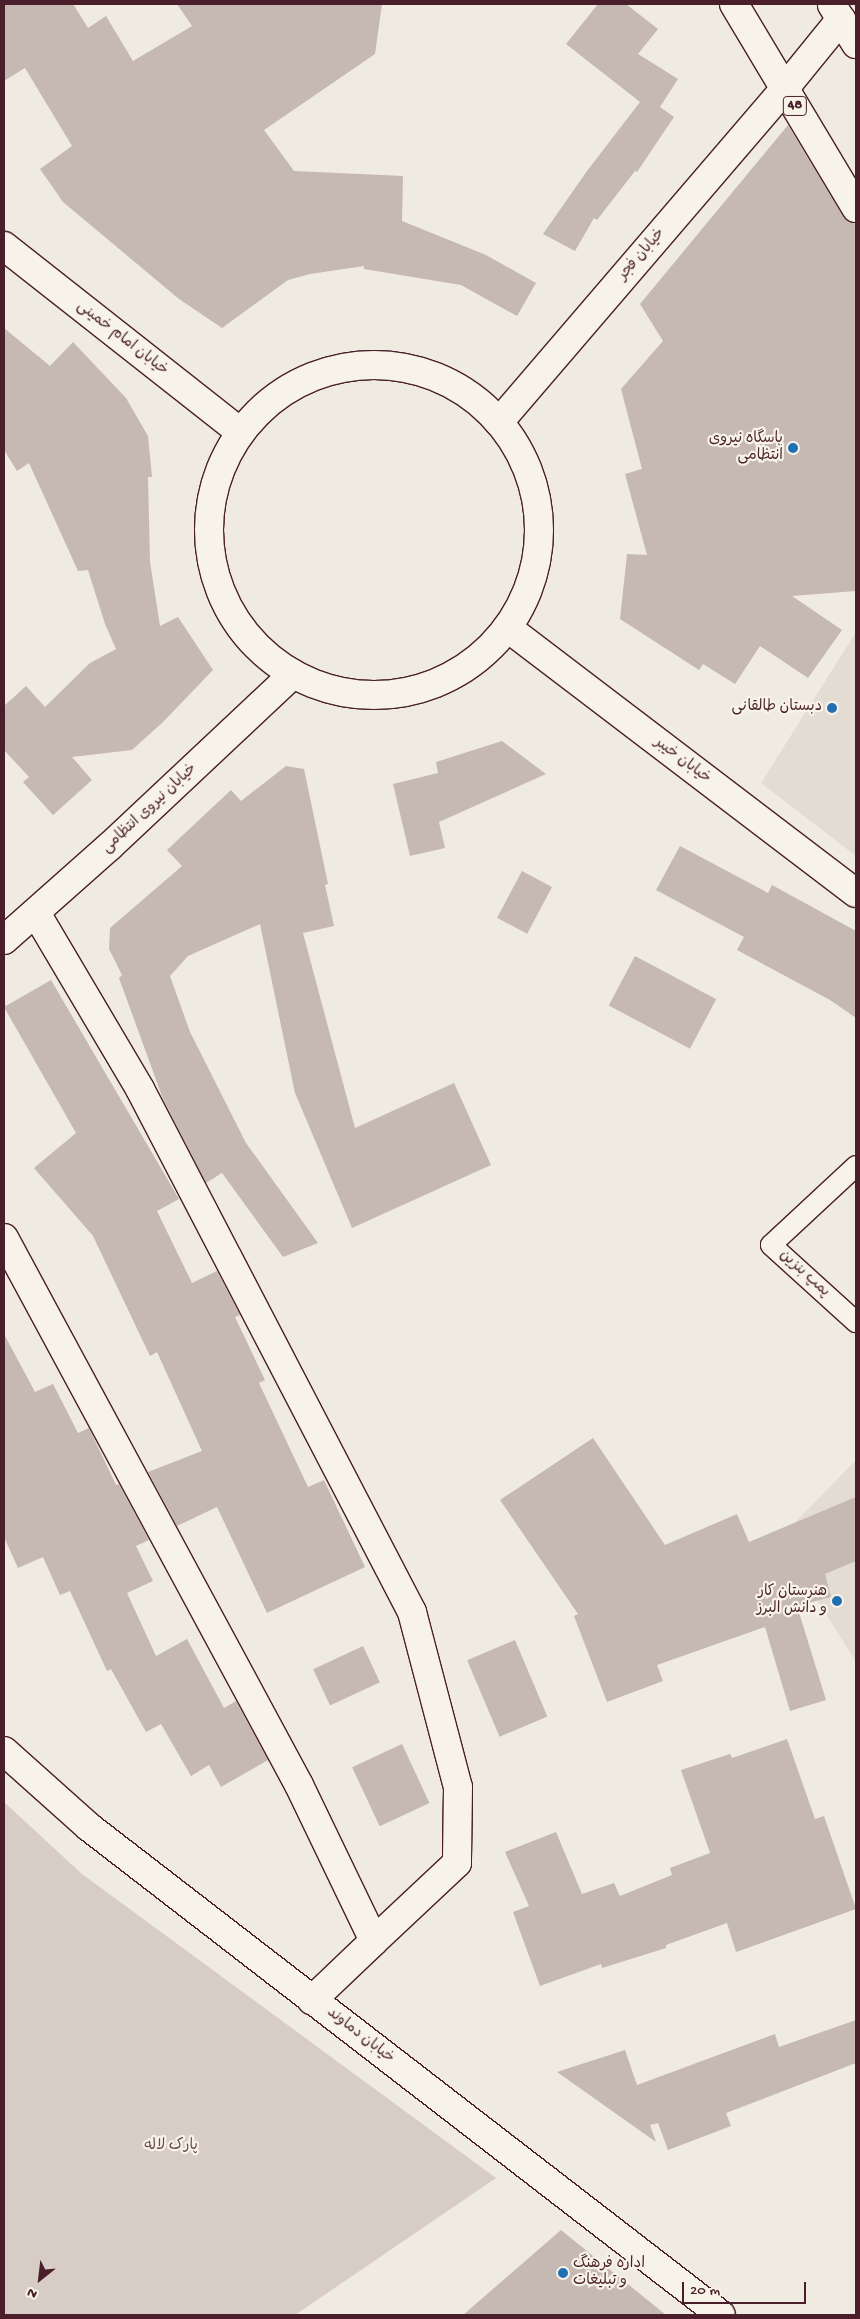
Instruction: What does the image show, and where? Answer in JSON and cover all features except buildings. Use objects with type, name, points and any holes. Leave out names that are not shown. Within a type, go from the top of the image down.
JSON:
[{"type":"street","name":"48","points":[[734,4],[856,208]]},
{"type":"street","name":"خیابان فجر","points":[[499,422],[784,88],[841,9]]},
{"type":"street","points":[[841,9],[856,44]]},
{"type":"street","name":"خیابان امام خمینی","points":[[4,246],[240,432]]},
{"type":"street","points":[[367,365],[404,367],[439,378],[472,397],[499,422],[520,453],[534,487],[540,523],[537,560],[526,596],[508,628],[480,657],[447,679],[410,692],[370,696],[330,689],[293,674],[264,654],[241,629],[223,598],[212,565],[208,530],[211,496],[222,462],[240,432],[265,405],[295,384],[330,370],[367,365]]},
{"type":"street","name":"خیابان خیبر","points":[[508,628],[856,893]]},
{"type":"street","name":"خیابان نیروی انتظامی","points":[[4,940],[36,913],[293,674]]},
{"type":"street","points":[[36,913],[140,1089],[412,1612],[458,1787],[457,1863],[312,2000]]},
{"type":"street","points":[[4,1238],[299,1785],[374,1941]]},
{"type":"street","name":"خیابان دماوند","points":[[4,1752],[89,1827],[721,2315]]},
{"type":"lane","name":"پمپ بنزین","points":[[856,1166],[771,1245],[856,1322]]},
{"type":"shaded area","name":"دبستان طالقانی","points":[[856,632],[856,856],[761,783]]},
{"type":"shaded area","name":"هنرستان کار و دانش البرز","points":[[856,1460],[856,1662],[779,1539]]},
{"type":"green space","name":"پارک لاله","points":[[4,1802],[82,1874],[496,2178],[295,2315],[4,2315]]},
{"type":"place","name":"پاسگاه نیروی انتظامی","points":[[793,448]]},
{"type":"place","name":"دبستان طالقانی","points":[[832,708]]},
{"type":"place","name":"هنرستان کار و دانش البرز","points":[[837,1601]]},
{"type":"place","name":"اداره فرهنگ و تبلیغات","points":[[563,2273]]}]
